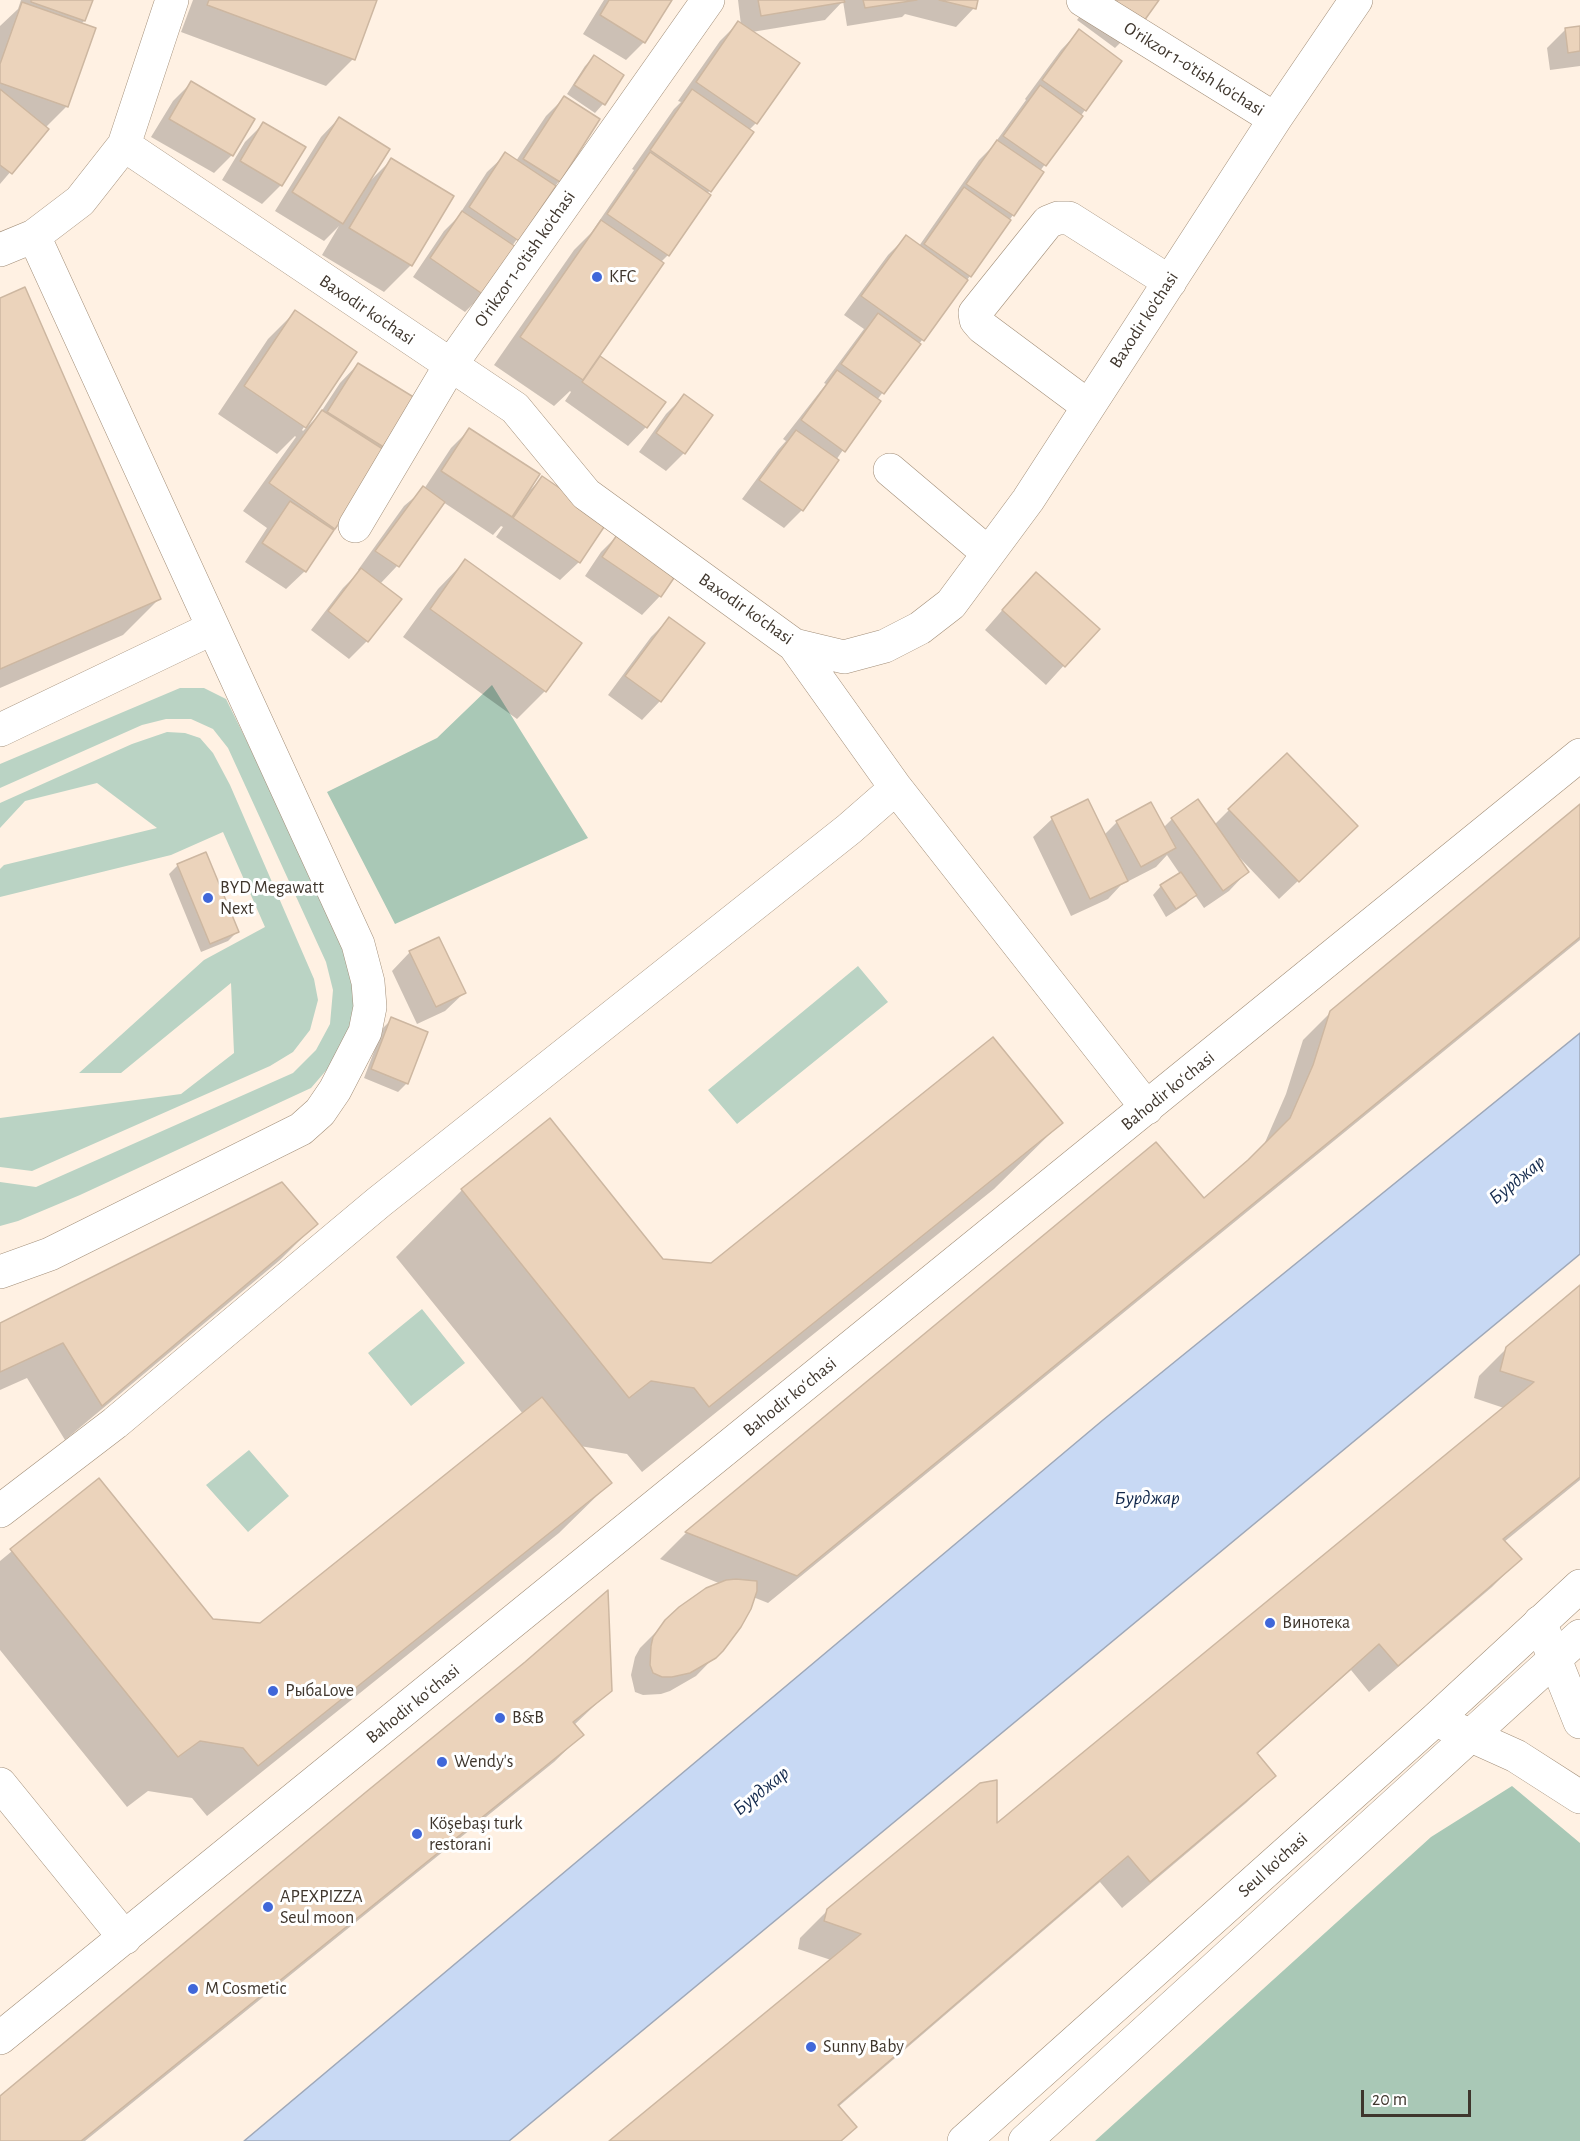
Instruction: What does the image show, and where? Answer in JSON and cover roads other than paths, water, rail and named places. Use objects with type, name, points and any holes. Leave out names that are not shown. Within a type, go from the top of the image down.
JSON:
[{"type":"street","points":[[0,250],[34,236],[80,201],[124,145],[172,0]]},
{"type":"street","name":"O'rikzor 1-o'tish ko'chasi","points":[[355,526],[450,366],[708,0]]},
{"type":"street","name":"O'rikzor 1-o'tish ko'chasi","points":[[1083,0],[1275,119]]},
{"type":"street","name":"Baxodir ko'chasi","points":[[124,145],[515,408],[586,494],[794,645],[844,657],[885,646],[920,628],[951,604],[1028,500],[1275,119],[1356,0]]},
{"type":"street","points":[[1088,406],[982,327],[976,320],[975,313],[1048,222],[1058,218],[1069,218],[1170,282]]},
{"type":"street","points":[[0,1272],[50,1254],[301,1129],[320,1112],[335,1090],[365,1032],[370,994],[366,969],[358,944],[34,236]]},
{"type":"street","points":[[890,470],[988,553]]},
{"type":"street","points":[[0,730],[213,628]]},
{"type":"street","points":[[794,645],[896,788],[1147,1108]]},
{"type":"street","name":"Bahodir koʻchasi","points":[[0,2038],[1580,755]]},
{"type":"street","points":[[0,1511],[115,1424],[379,1202],[849,829],[896,788]]},
{"type":"street","name":"Seul ko'chasi","points":[[964,2141],[1436,1720],[1580,1586]]},
{"type":"street","points":[[1540,1622],[1580,1722]]},
{"type":"street","points":[[1025,2141],[1580,1636]]},
{"type":"street","points":[[1436,1720],[1516,1756],[1580,1797]]},
{"type":"street","points":[[0,1784],[125,1938]]},
{"type":"water","name":"Бурджар","points":[[1580,1033],[1580,1254],[509,2141],[244,2141],[1103,1420]]},
{"type":"place","name":"KFC","points":[[597,277]]},
{"type":"place","name":"BYD Megawatt Next","points":[[208,898]]},
{"type":"place","name":"Винотека","points":[[1270,1623]]},
{"type":"place","name":"РыбаLove","points":[[273,1691]]},
{"type":"place","name":"B&B","points":[[500,1718]]},
{"type":"place","name":"Wendy's","points":[[442,1762]]},
{"type":"place","name":"Köşebaşı turk restorani","points":[[417,1834]]},
{"type":"place","name":"APEXPIZZA Seul moon","points":[[268,1907]]},
{"type":"place","name":"M Cosmetic","points":[[193,1989]]},
{"type":"place","name":"Sunny Baby","points":[[811,2047]]}]
